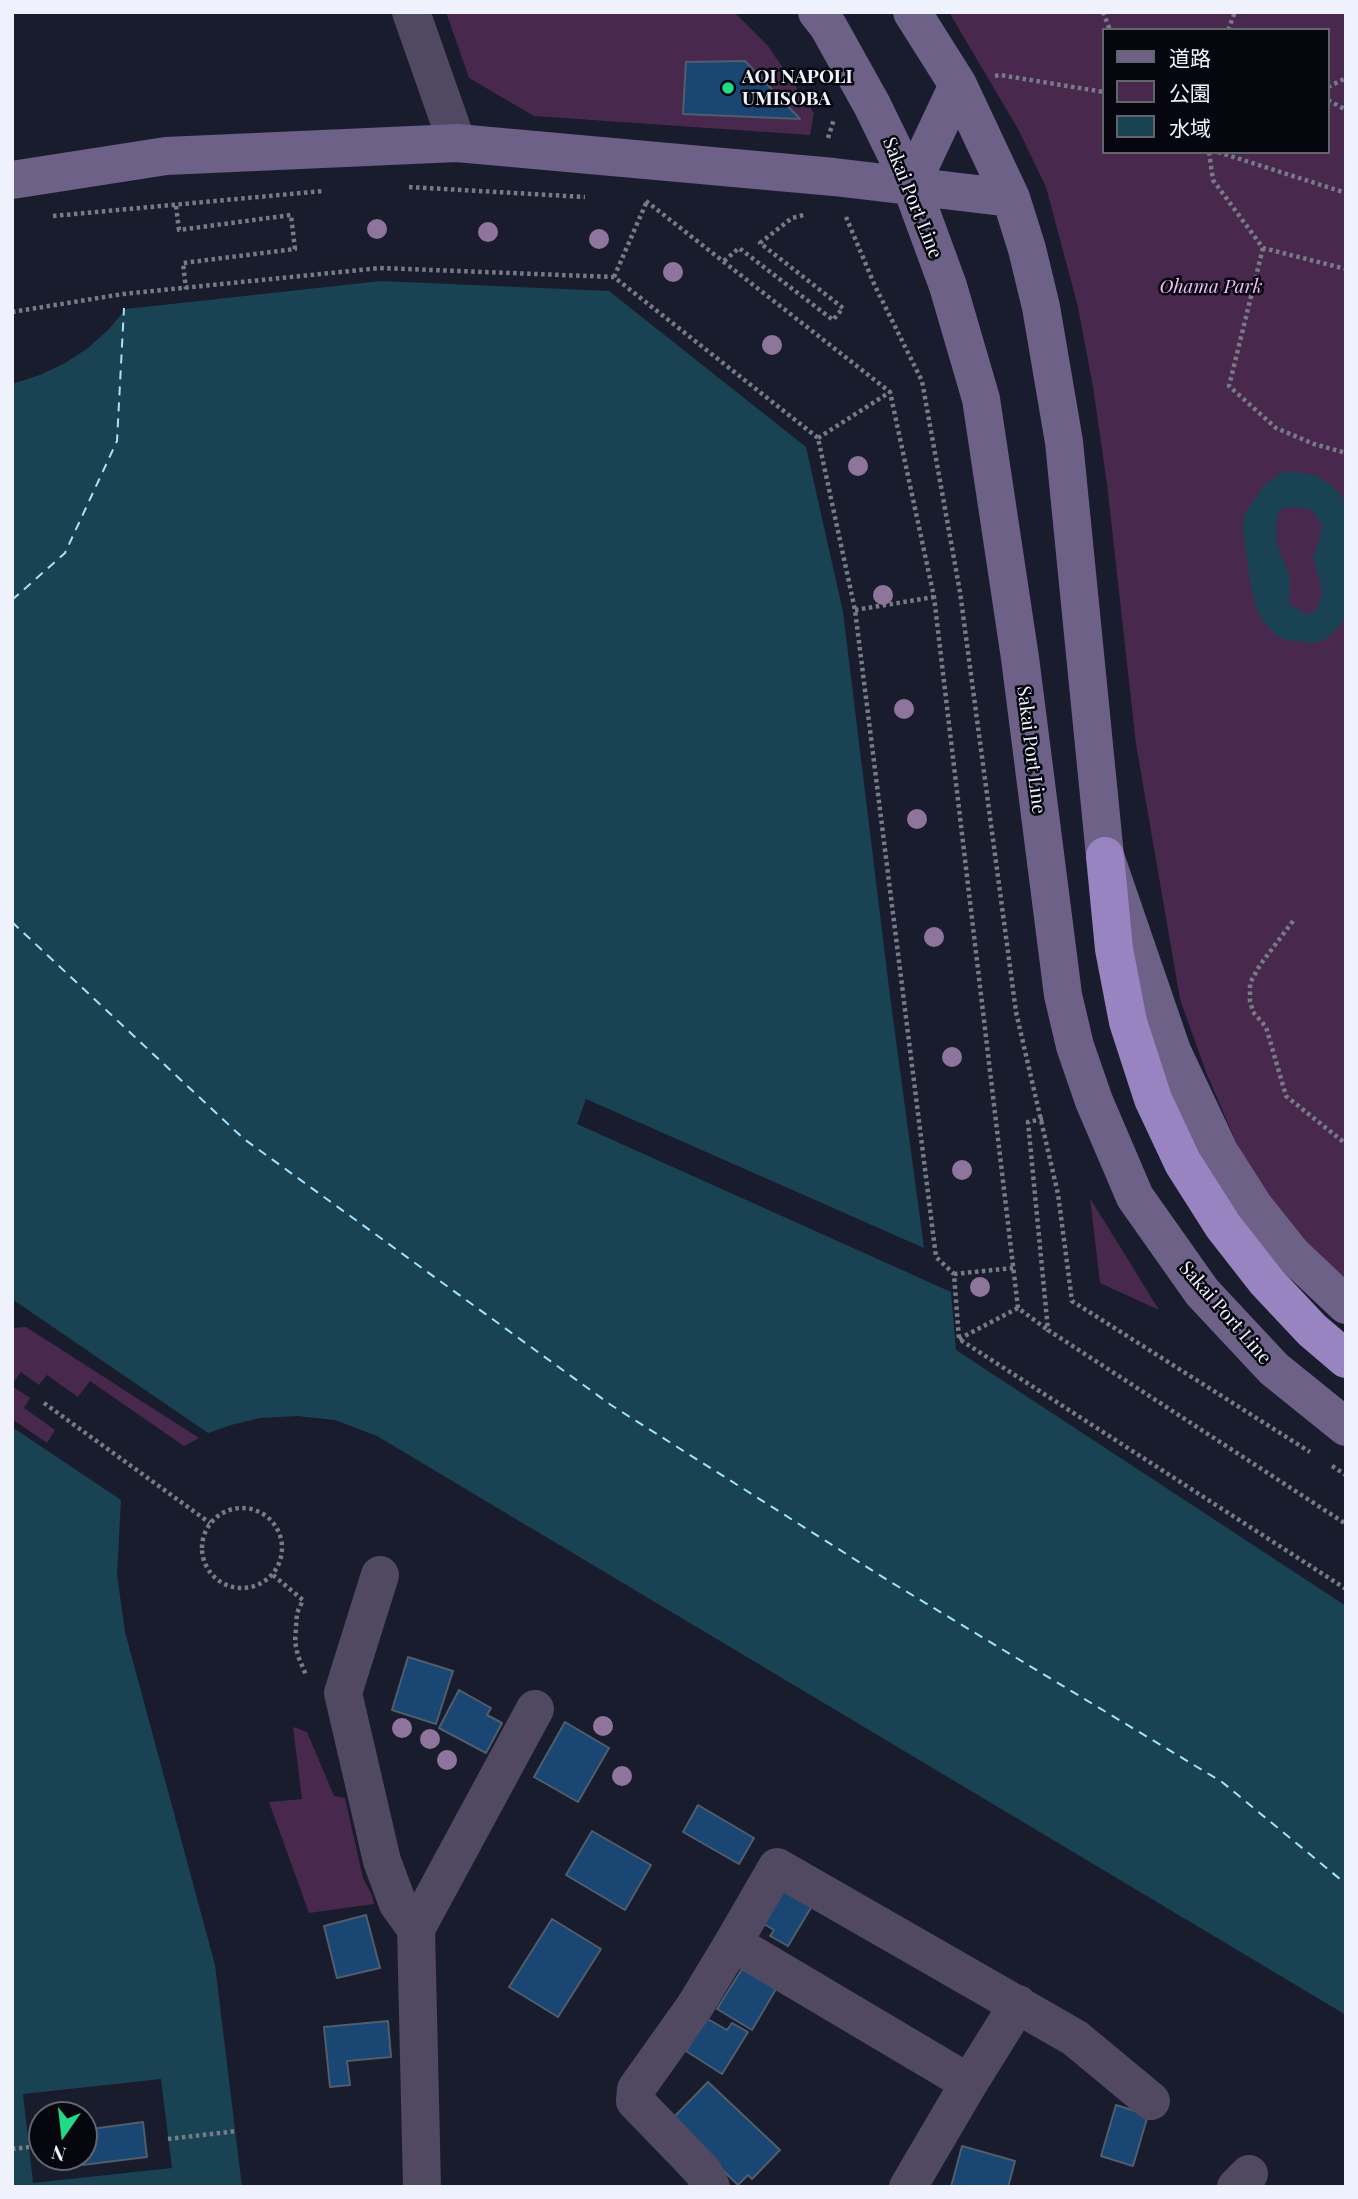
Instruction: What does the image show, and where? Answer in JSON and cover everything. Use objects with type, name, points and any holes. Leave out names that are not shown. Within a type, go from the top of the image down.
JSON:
[{"type":"highway","points":[[1105,856],[1114,949],[1128,1021],[1153,1099],[1183,1163],[1223,1226],[1266,1282],[1312,1330],[1346,1359]]},
{"type":"main road","name":"Sakai Port Line","points":[[817,12],[828,26],[872,105],[911,185],[948,286],[981,400],[1020,658],[1063,995],[1075,1046],[1094,1101],[1135,1198],[1202,1292],[1273,1369],[1346,1427]]},
{"type":"main road","points":[[912,12],[958,85],[1011,198],[1041,307],[1064,442],[1105,856],[1172,1051],[1220,1153],[1253,1205],[1292,1254],[1346,1305]]},
{"type":"main road","points":[[911,185],[958,85]]},
{"type":"main road","points":[[12,180],[166,156],[457,144],[911,185],[1011,198]]},
{"type":"street","points":[[411,12],[457,144]]},
{"type":"street","points":[[380,1575],[343,1693],[382,1861],[398,1904],[416,1929]]},
{"type":"street","points":[[422,2187],[416,1929],[535,1709]]},
{"type":"street","points":[[711,2187],[696,2165],[635,2101],[636,2089],[695,2006],[777,1867],[1075,2038],[1151,2101]]},
{"type":"street","points":[[733,1943],[969,2082]]},
{"type":"street","points":[[908,2187],[1018,2004]]},
{"type":"path","points":[[1229,28],[1236,12]]},
{"type":"path","points":[[1000,75],[1102,92]]},
{"type":"path","points":[[1330,86],[1346,78]]},
{"type":"path","points":[[1330,101],[1346,110]]},
{"type":"path","points":[[826,147],[835,114]]},
{"type":"path","points":[[1209,154],[1213,180],[1263,248],[1346,269]]},
{"type":"path","points":[[1224,154],[1346,193]]},
{"type":"path","points":[[407,187],[593,198]]},
{"type":"path","points":[[40,218],[326,191]]},
{"type":"path","points":[[633,200],[647,201],[890,392],[934,597],[1017,1308],[1346,1524]]},
{"type":"path","points":[[614,277],[647,201]]},
{"type":"path","points":[[176,206],[179,230],[291,215],[295,249],[183,263],[186,289]]},
{"type":"path","points":[[724,261],[739,248],[833,320],[843,308],[760,243],[792,218],[804,215]]},
{"type":"path","points":[[1263,248],[1229,386],[1276,428],[1314,444],[1346,453]]},
{"type":"path","points":[[12,312],[123,294],[380,268],[614,277],[818,438],[855,610],[936,1258],[954,1274],[959,1339]]},
{"type":"path","points":[[818,438],[890,392]]},
{"type":"path","points":[[855,610],[934,597]]},
{"type":"path","points":[[1293,921],[1250,983],[1253,1012],[1266,1027],[1286,1096],[1346,1144]]},
{"type":"path","points":[[1043,1119],[1028,1122],[1048,1330]]},
{"type":"path","points":[[954,1274],[1013,1268]]},
{"type":"path","points":[[959,1339],[1017,1308]]},
{"type":"path","points":[[959,1339],[1346,1589]]},
{"type":"path","points":[[44,1403],[211,1523]]},
{"type":"path","points":[[244,1508],[268,1517],[282,1539],[283,1552],[280,1564],[272,1575],[263,1583],[239,1589],[226,1586],[208,1570],[203,1559],[204,1534],[220,1514],[244,1508]]},
{"type":"path","points":[[272,1575],[303,1600],[297,1613],[295,1642],[298,1656],[310,1682]]},
{"type":"path","points":[[169,2139],[237,2131]]},
{"type":"green space","points":[[446,12],[734,12],[768,46],[814,113],[810,135],[534,116],[469,78]]},
{"type":"green space","name":"Ohama Park","points":[[949,12],[1346,12],[1346,1281],[1305,1245],[1245,1163],[1206,1072],[1180,999],[1136,744],[1107,484],[1093,387],[1078,307],[1046,187],[1018,129]]},
{"type":"green space","points":[[1090,1198],[1159,1310],[1100,1283]]},
{"type":"green space","points":[[26,1327],[199,1438],[184,1446],[90,1381],[78,1397],[47,1375],[39,1385],[21,1372],[12,1384],[12,1328]]},
{"type":"green space","points":[[12,1386],[30,1398],[24,1408],[55,1430],[47,1443],[12,1419]]},
{"type":"green space","points":[[293,1727],[307,1732],[334,1796],[345,1798],[363,1878],[374,1904],[309,1913],[269,1802],[302,1799]]},
{"type":"water","points":[[381,281],[609,291],[806,447],[843,612],[924,1248],[951,1292],[956,1350],[1346,1606],[1346,2015],[377,1436],[335,1420],[297,1416],[260,1418],[208,1433],[12,1299],[12,384],[40,375],[88,348],[126,309]]},
{"type":"water","points":[[1284,471],[1315,475],[1333,486],[1346,502],[1346,616],[1325,640],[1313,643],[1286,640],[1276,635],[1262,620],[1255,605],[1243,530],[1244,515],[1264,485]],"holes":[[[1283,508],[1309,509],[1322,525],[1313,558],[1321,584],[1321,597],[1316,610],[1308,615],[1289,604],[1290,577],[1276,542],[1277,516]]]},
{"type":"water","points":[[12,1427],[121,1500],[117,1575],[125,1632],[215,1965],[242,2187],[12,2187]]},
{"type":"pier","points":[[586,1099],[924,1248],[951,1292],[577,1124]]},
{"type":"pier","points":[[161,2079],[172,2168],[33,2183],[32,2171],[98,2171],[98,2101],[28,2101],[28,2138],[23,2094]]},
{"type":"building","name":"AOI NAPOLI UMISOBA","points":[[745,61],[800,119],[683,114],[686,62]]},
{"type":"building","points":[[408,1657],[453,1671],[436,1724],[392,1710]]},
{"type":"building","points":[[459,1690],[491,1708],[487,1715],[502,1723],[486,1753],[439,1728]]},
{"type":"building","points":[[565,1722],[609,1748],[578,1802],[534,1777]]},
{"type":"building","points":[[698,1805],[754,1838],[739,1864],[683,1832]]},
{"type":"building","points":[[592,1831],[651,1865],[625,1910],[566,1875]]},
{"type":"building","points":[[789,1879],[818,1896],[788,1946],[770,1936],[774,1930],[762,1923]]},
{"type":"building","points":[[366,1915],[380,1968],[337,1978],[324,1926]]},
{"type":"building","points":[[552,1919],[601,1949],[558,2017],[509,1987]]},
{"type":"building","points":[[742,1969],[776,1989],[752,2030],[717,2009]]},
{"type":"building","points":[[706,2018],[727,2030],[732,2023],[748,2032],[722,2074],[686,2051]]},
{"type":"building","points":[[388,2021],[391,2057],[347,2061],[350,2085],[330,2087],[324,2027]]},
{"type":"building","points":[[708,2082],[780,2150],[752,2179],[748,2175],[738,2185],[671,2120]]},
{"type":"building","points":[[1116,2105],[1148,2115],[1133,2166],[1101,2156]]},
{"type":"building","points":[[143,2122],[147,2157],[98,2163],[98,2128]]},
{"type":"building","points":[[962,2146],[1015,2161],[1008,2187],[951,2187]]},
{"type":"ferry route","points":[[12,600],[65,553],[117,441],[124,308]]},
{"type":"ferry route","points":[[12,922],[244,1139],[611,1405],[889,1581],[1222,1782],[1346,1884]]},
{"type":"place","name":"AOI NAPOLI UMISOBA","points":[[728,88]]}]
